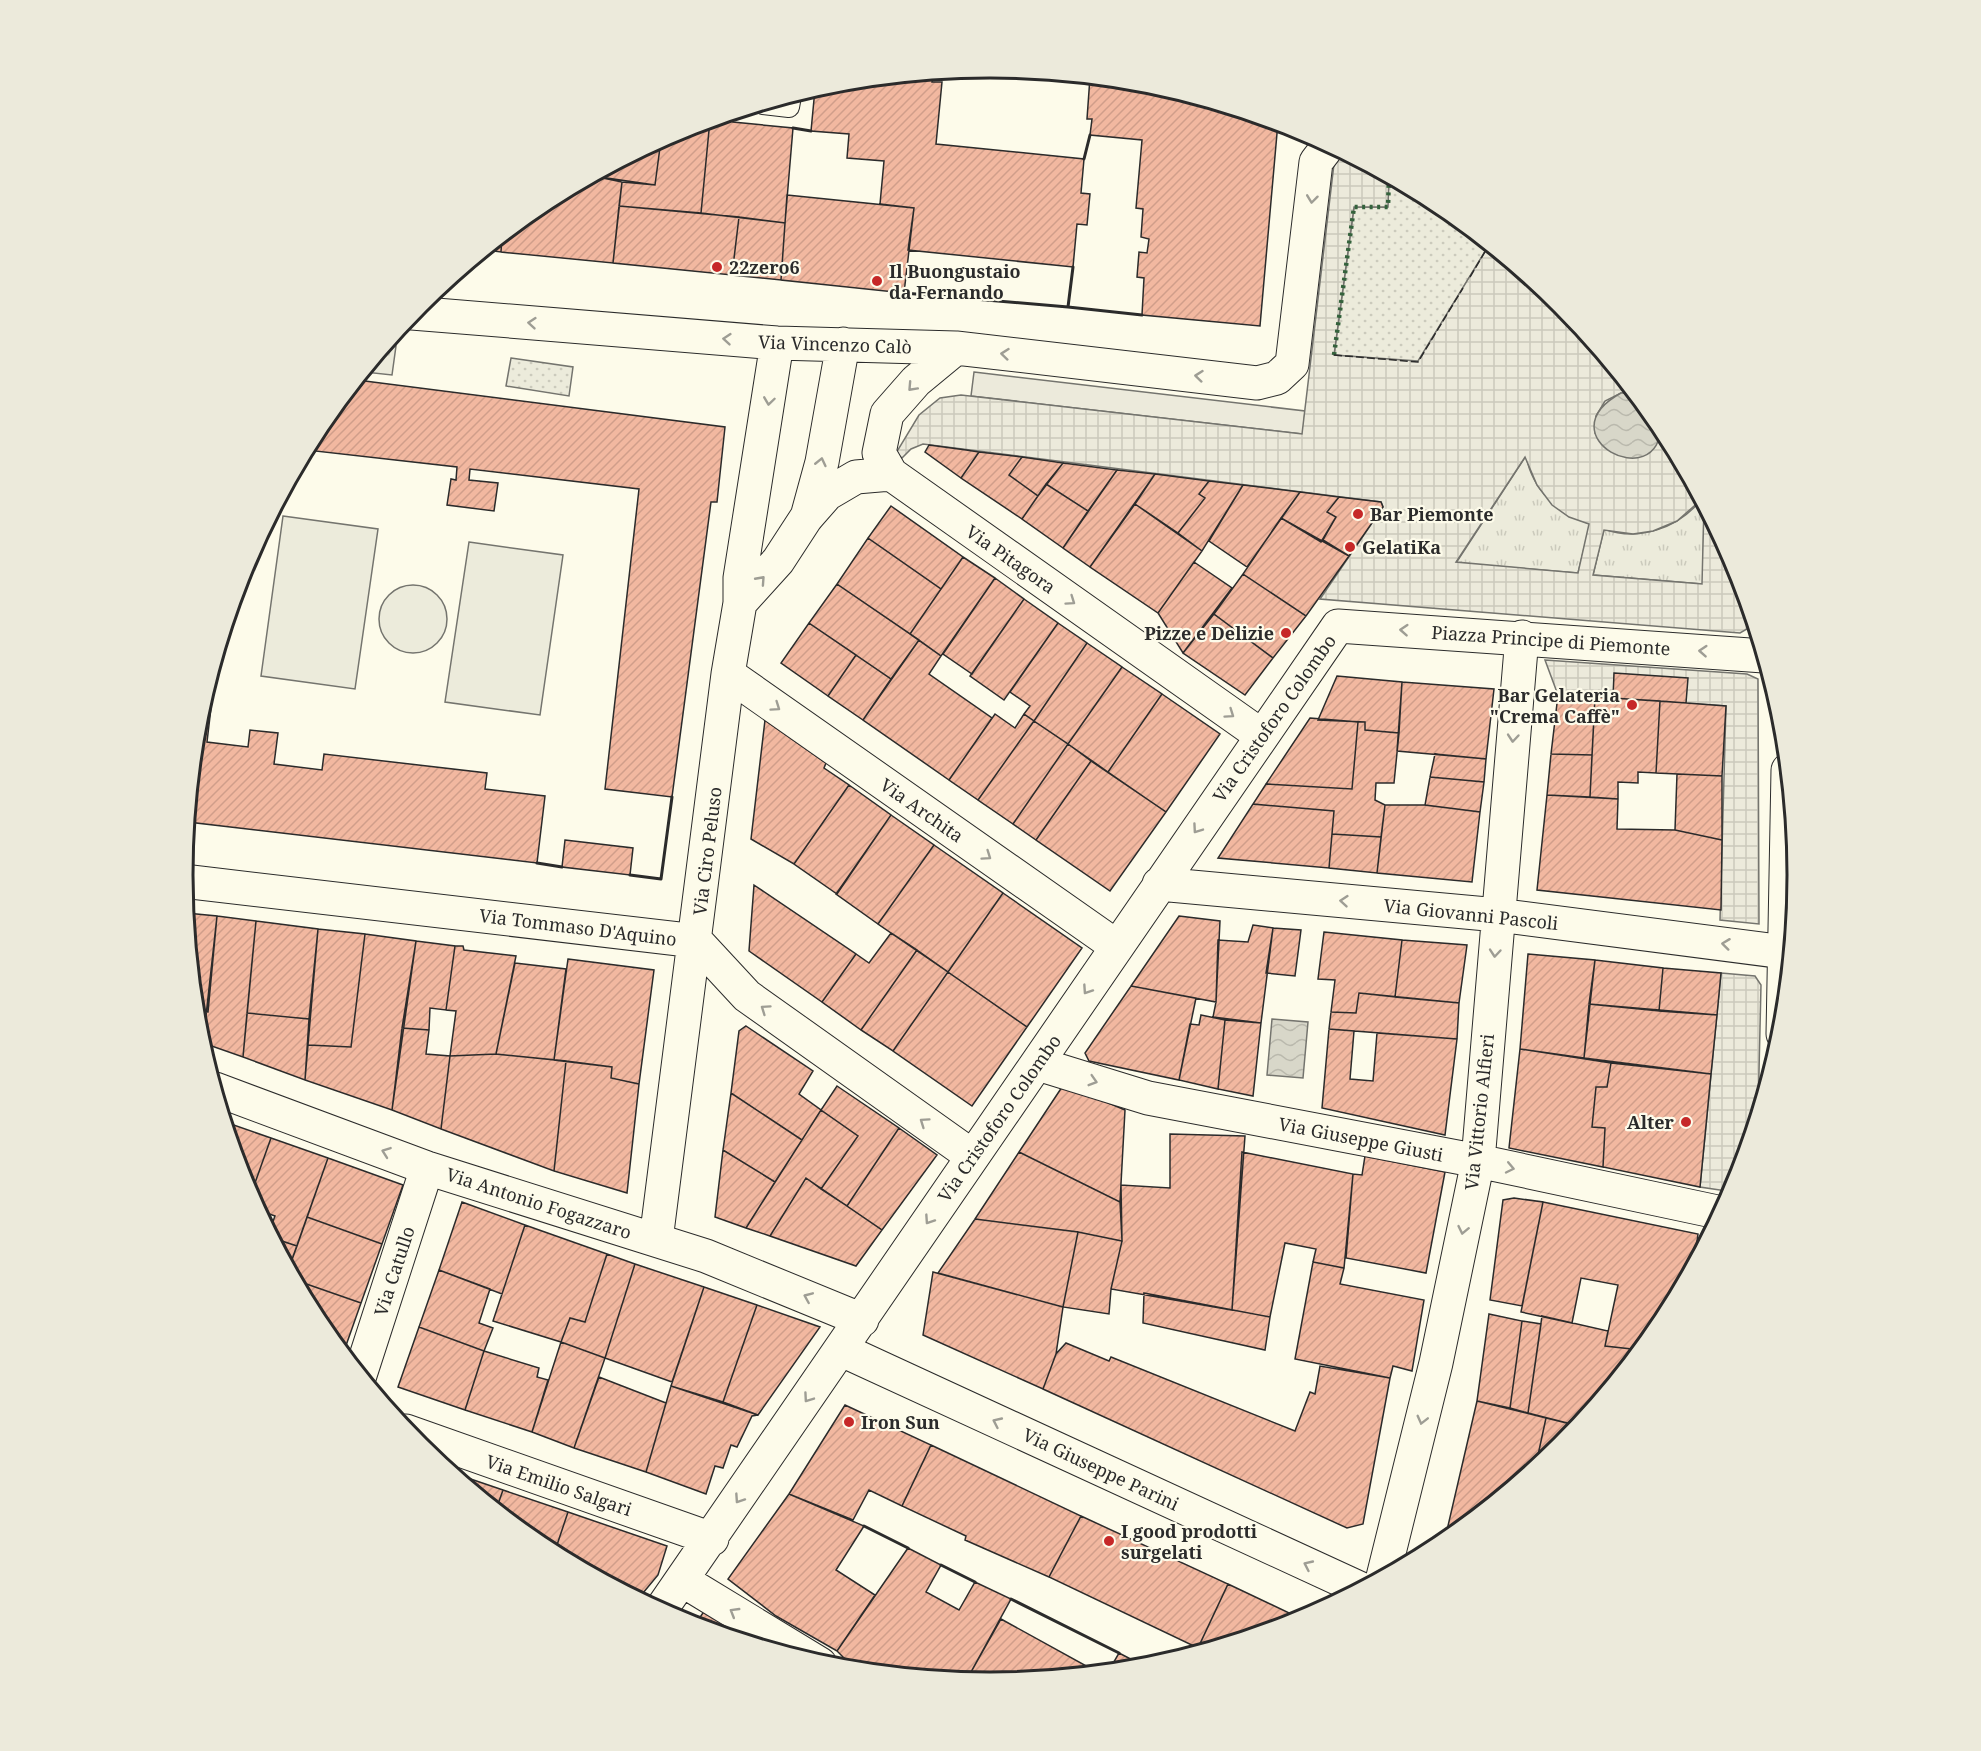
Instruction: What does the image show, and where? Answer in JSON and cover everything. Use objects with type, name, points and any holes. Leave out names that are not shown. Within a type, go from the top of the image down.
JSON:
[{"type":"street","name":"Via Vincenzo Calò","points":[[425,314],[777,343],[956,348],[1257,383],[1277,378],[1292,364],[1321,150]]},
{"type":"street","name":"Via Ciro Peluso","points":[[656,1240],[696,941],[728,674],[740,603],[740,578],[777,343]]},
{"type":"street","points":[[807,518],[822,462],[843,344]]},
{"type":"street","points":[[740,603],[778,561],[807,518],[827,494],[856,477],[891,474],[879,453],[887,414],[916,381],[956,348]]},
{"type":"street","name":"Via Pitagora","points":[[891,474],[1262,736]]},
{"type":"street","name":"Via Cristoforo Colombo","points":[[665,1603],[842,1350],[972,1156],[1038,1064],[1158,884],[1338,626]]},
{"type":"street","name":"Piazza Principe di Piemonte","points":[[1338,626],[1757,655]]},
{"type":"street","name":"Via Vittorio Alfieri","points":[[1385,1568],[1436,1363],[1478,1161],[1522,638]]},
{"type":"street","name":"Via Archita","points":[[728,674],[1116,946]]},
{"type":"street","name":"Via Tommaso D'Aquino","points":[[193,882],[696,941],[747,996],[972,1156]]},
{"type":"street","name":"Via Giovanni Pascoli","points":[[1158,884],[1498,915],[1784,952]]},
{"type":"street","name":"Via Giuseppe Giusti","points":[[1038,1064],[1148,1098],[1478,1161],[1714,1211]]},
{"type":"street","name":"Via Antonio Fogazzaro","points":[[223,1092],[427,1168],[706,1256],[862,1320]]},
{"type":"street","name":"Via Catullo","points":[[363,1367],[427,1168]]},
{"type":"street","name":"Via Giuseppe Parini","points":[[842,1350],[1353,1585]]},
{"type":"street","name":"Via Emilio Salgari","points":[[426,1438],[712,1539]]},
{"type":"street","points":[[682,1580],[794,1648]]},
{"type":"green space","points":[[1388,185],[1434,212],[1485,251],[1418,362],[1334,355],[1354,207],[1387,207]]},
{"type":"green space","points":[[396,346],[392,375],[372,373]]},
{"type":"green space","points":[[511,358],[573,367],[569,396],[506,386]]},
{"type":"green space","points":[[1526,456],[1534,480],[1549,499],[1567,514],[1590,524],[1578,573],[1456,563]]},
{"type":"green space","points":[[1696,505],[1704,519],[1703,584],[1593,575],[1604,529],[1617,533],[1644,533],[1669,525]]},
{"type":"green space","points":[[283,516],[378,529],[355,689],[261,676]]},
{"type":"green space","points":[[469,542],[563,555],[540,715],[445,702]]},
{"type":"green space","points":[[406,585],[420,585],[432,590],[442,600],[447,619],[442,638],[432,648],[420,653],[406,653],[394,648],[384,638],[379,626],[379,612],[384,600],[394,590]]},
{"type":"shaded area","points":[[1339,158],[1389,185],[1388,207],[1354,207],[1334,355],[1418,361],[1485,251],[1554,312],[1590,350],[1625,393],[1605,401],[1596,416],[1595,433],[1656,435],[1696,504],[1677,521],[1653,531],[1633,534],[1604,530],[1593,575],[1702,584],[1704,519],[1727,570],[1748,627],[1740,633],[1320,599],[1383,507],[1381,502],[923,444],[911,449],[902,458],[896,453],[919,415],[940,398],[961,395],[1302,434],[1334,164]],"holes":[[[1525,457],[1537,485],[1552,505],[1569,517],[1589,524],[1578,573],[1456,562]]]},
{"type":"shaded area","points":[[974,372],[1305,411],[1303,434],[971,396]]},
{"type":"shaded area","points":[[1545,660],[1747,674],[1758,679],[1759,924],[1720,920],[1726,706],[1558,695]]},
{"type":"shaded area","points":[[1721,973],[1755,976],[1761,985],[1759,1090],[1746,1132],[1723,1190],[1700,1187]]},
{"type":"water","points":[[1621,393],[1625,393],[1658,438],[1656,446],[1643,456],[1627,458],[1611,452],[1599,441],[1594,426],[1600,410]]},
{"type":"water","points":[[1272,1019],[1308,1022],[1303,1078],[1267,1075]]},
{"type":"building","points":[[932,81],[942,82],[936,144],[1084,159],[1081,193],[1090,194],[1087,225],[1077,224],[1073,267],[908,250],[914,208],[880,204],[884,161],[847,158],[849,134],[811,131],[814,98],[886,85]]},
{"type":"building","points":[[1089,84],[1146,93],[1197,105],[1277,132],[1260,326],[1142,315],[1144,278],[1137,277],[1139,252],[1147,253],[1149,239],[1141,237],[1143,209],[1136,208],[1142,140],[1090,135],[1092,119],[1087,119]]},
{"type":"building","points":[[733,120],[793,128],[785,223],[701,213],[709,130]]},
{"type":"building","points":[[709,130],[701,213],[619,206],[622,182],[655,185],[660,150]]},
{"type":"building","points":[[660,150],[655,185],[605,178]]},
{"type":"building","points":[[604,178],[622,182],[613,263],[501,252],[501,246],[547,212],[592,185]]},
{"type":"building","points":[[787,195],[914,208],[904,293],[781,280]]},
{"type":"building","points":[[619,206],[739,217],[732,275],[613,263]]},
{"type":"building","points":[[739,217],[785,223],[781,280],[732,275]]},
{"type":"building","points":[[365,381],[725,427],[717,502],[711,502],[672,797],[605,789],[639,489],[470,469],[469,480],[498,483],[494,511],[447,505],[451,479],[456,480],[457,467],[316,451]]},
{"type":"building","points":[[929,445],[979,452],[961,478],[925,452]]},
{"type":"building","points":[[979,452],[1022,457],[1009,475],[1038,496],[1022,519],[961,478]]},
{"type":"building","points":[[1022,457],[1063,463],[1038,496],[1009,475]]},
{"type":"building","points":[[1063,463],[1117,470],[1088,511],[1046,484]]},
{"type":"building","points":[[1117,470],[1155,474],[1090,567],[1063,548]]},
{"type":"building","points":[[1155,474],[1209,481],[1199,494],[1205,498],[1178,533],[1135,504]]},
{"type":"building","points":[[1209,481],[1243,485],[1202,551],[1178,533],[1205,498],[1199,494]]},
{"type":"building","points":[[1046,484],[1088,511],[1063,548],[1022,519]]},
{"type":"building","points":[[1243,485],[1300,492],[1247,567],[1209,541]]},
{"type":"building","points":[[1300,492],[1339,497],[1327,512],[1336,517],[1321,542],[1281,518]]},
{"type":"building","points":[[1339,497],[1381,502],[1383,507],[1349,556],[1323,540],[1336,517],[1327,512]]},
{"type":"building","points":[[1135,504],[1202,551],[1158,613],[1090,567]]},
{"type":"building","points":[[891,506],[963,557],[941,589],[868,538]]},
{"type":"building","points":[[1281,518],[1349,556],[1306,616],[1243,574]]},
{"type":"building","points":[[868,538],[941,589],[910,634],[837,584]]},
{"type":"building","points":[[963,557],[995,578],[941,656],[910,634]]},
{"type":"building","points":[[1194,562],[1232,588],[1183,653],[1158,613]]},
{"type":"building","points":[[1243,574],[1306,616],[1273,658],[1214,614]]},
{"type":"building","points":[[995,578],[1024,599],[972,674],[943,654]]},
{"type":"building","points":[[837,584],[919,640],[891,679],[809,623]]},
{"type":"building","points":[[1024,599],[1058,623],[1004,700],[970,676]]},
{"type":"building","points":[[1214,614],[1273,658],[1245,695],[1183,653]]},
{"type":"building","points":[[809,623],[856,655],[828,696],[781,663]]},
{"type":"building","points":[[1058,623],[1087,643],[1034,721],[1024,714],[1030,706],[1010,692]]},
{"type":"building","points":[[919,640],[941,656],[929,674],[992,718],[949,780],[863,720]]},
{"type":"building","points":[[1087,643],[1122,667],[1068,744],[1034,721]]},
{"type":"building","points":[[856,655],[891,679],[863,720],[828,696]]},
{"type":"building","points":[[1122,667],[1162,694],[1108,772],[1068,744]]},
{"type":"building","points":[[1614,673],[1688,678],[1686,703],[1613,698]]},
{"type":"building","points":[[1337,676],[1402,682],[1399,733],[1365,730],[1365,722],[1318,720]]},
{"type":"building","points":[[1402,682],[1494,689],[1486,759],[1397,751]]},
{"type":"building","points":[[1162,694],[1220,734],[1166,812],[1108,772]]},
{"type":"building","points":[[1558,695],[1595,697],[1592,755],[1551,754]]},
{"type":"building","points":[[1595,697],[1660,701],[1656,773],[1638,772],[1638,783],[1618,782],[1618,799],[1590,797]]},
{"type":"building","points":[[1660,701],[1726,706],[1722,776],[1656,773]]},
{"type":"building","points":[[211,706],[207,742],[248,747],[250,730],[278,733],[274,764],[322,770],[324,754],[487,773],[485,789],[545,796],[537,863],[195,823],[200,771]]},
{"type":"building","points":[[995,714],[1015,728],[1024,714],[1034,721],[978,800],[949,780]]},
{"type":"building","points":[[1310,718],[1358,722],[1352,789],[1266,784]]},
{"type":"building","points":[[765,720],[826,763],[824,768],[849,785],[794,864],[751,839]]},
{"type":"building","points":[[1034,721],[1068,744],[1013,824],[978,800]]},
{"type":"building","points":[[1358,722],[1365,722],[1365,730],[1399,733],[1394,783],[1376,783],[1375,800],[1385,805],[1381,837],[1332,834],[1334,811],[1253,804],[1266,784],[1352,789]]},
{"type":"building","points":[[1068,744],[1091,761],[1036,840],[1013,824]]},
{"type":"building","points":[[1435,754],[1486,759],[1484,782],[1430,777]]},
{"type":"building","points":[[1551,754],[1592,755],[1590,797],[1547,795]]},
{"type":"building","points":[[1091,761],[1166,812],[1110,891],[1036,840]]},
{"type":"building","points":[[1677,774],[1722,776],[1722,840],[1675,830]]},
{"type":"building","points":[[1430,777],[1484,782],[1480,812],[1425,805]]},
{"type":"building","points":[[849,785],[891,815],[837,894],[794,864]]},
{"type":"building","points":[[1547,795],[1618,799],[1617,829],[1675,830],[1722,840],[1721,910],[1537,890]]},
{"type":"building","points":[[1253,804],[1334,811],[1329,868],[1218,858]]},
{"type":"building","points":[[1385,805],[1425,805],[1480,812],[1472,882],[1377,873]]},
{"type":"building","points":[[891,815],[934,845],[878,924],[836,894]]},
{"type":"building","points":[[1332,834],[1381,837],[1377,873],[1329,868]]},
{"type":"building","points":[[565,840],[633,848],[630,875],[562,867]]},
{"type":"building","points":[[934,845],[1003,893],[948,972],[878,924]]},
{"type":"building","points":[[754,885],[856,954],[822,1002],[749,951]]},
{"type":"building","points":[[1003,893],[1082,948],[1027,1027],[948,972]]},
{"type":"building","points":[[194,914],[217,916],[208,1012],[205,1012],[200,980]]},
{"type":"building","points":[[217,916],[256,921],[243,1057],[212,1046],[206,1017]]},
{"type":"building","points":[[1179,916],[1220,921],[1216,1002],[1131,986]]},
{"type":"building","points":[[256,921],[318,929],[309,1019],[247,1013]]},
{"type":"building","points":[[1253,925],[1273,928],[1261,1023],[1213,1017],[1216,1002],[1218,940],[1248,942]]},
{"type":"building","points":[[1273,928],[1301,930],[1295,976],[1266,973]]},
{"type":"building","points":[[318,929],[365,934],[351,1047],[308,1045]]},
{"type":"building","points":[[1324,932],[1402,940],[1395,997],[1359,993],[1356,1013],[1331,1012],[1335,980],[1318,979]]},
{"type":"building","points":[[891,933],[917,950],[861,1030],[822,1002],[856,954],[869,963]]},
{"type":"building","points":[[365,934],[416,941],[392,1110],[305,1080],[308,1045],[351,1047]]},
{"type":"building","points":[[1402,940],[1467,945],[1459,1003],[1395,997]]},
{"type":"building","points":[[416,941],[455,946],[446,1010],[430,1008],[429,1030],[402,1028]]},
{"type":"building","points":[[455,946],[463,946],[464,950],[516,956],[496,1054],[450,1056],[456,1011],[446,1010]]},
{"type":"building","points":[[917,950],[948,972],[893,1051],[861,1030]]},
{"type":"building","points":[[1528,954],[1595,960],[1584,1058],[1520,1049]]},
{"type":"building","points":[[568,959],[654,970],[639,1084],[611,1078],[612,1067],[554,1060]]},
{"type":"building","points":[[1595,960],[1663,968],[1659,1011],[1589,1004]]},
{"type":"building","points":[[515,963],[566,969],[554,1060],[496,1054]]},
{"type":"building","points":[[1663,968],[1721,973],[1717,1015],[1659,1011]]},
{"type":"building","points":[[948,972],[1027,1027],[972,1106],[893,1051]]},
{"type":"building","points":[[1131,986],[1196,998],[1179,1080],[1089,1061],[1085,1053]]},
{"type":"building","points":[[1359,993],[1459,1003],[1457,1039],[1329,1029],[1331,1012],[1356,1013]]},
{"type":"building","points":[[1589,1004],[1717,1015],[1711,1074],[1584,1058]]},
{"type":"building","points":[[247,1013],[309,1019],[305,1080],[243,1057]]},
{"type":"building","points":[[1201,1015],[1225,1020],[1218,1089],[1179,1080],[1190,1024],[1199,1025]]},
{"type":"building","points":[[1225,1020],[1261,1023],[1253,1096],[1218,1089]]},
{"type":"building","points":[[746,1026],[813,1071],[799,1094],[821,1110],[802,1140],[731,1093],[739,1031]]},
{"type":"building","points":[[402,1028],[429,1030],[426,1054],[450,1056],[441,1129],[392,1110]]},
{"type":"building","points":[[1329,1029],[1354,1031],[1350,1079],[1373,1081],[1377,1033],[1457,1039],[1445,1135],[1322,1108]]},
{"type":"building","points":[[1520,1049],[1611,1063],[1607,1087],[1596,1087],[1592,1127],[1605,1128],[1603,1167],[1509,1148]]},
{"type":"building","points":[[496,1054],[566,1061],[554,1171],[441,1129],[450,1056]]},
{"type":"building","points":[[566,1061],[612,1067],[611,1078],[639,1084],[627,1193],[554,1171]]},
{"type":"building","points":[[1611,1063],[1711,1074],[1700,1187],[1603,1167],[1605,1128],[1592,1127],[1596,1087],[1607,1087]]},
{"type":"building","points":[[1064,1084],[1125,1110],[1120,1202],[1019,1152]]},
{"type":"building","points":[[837,1086],[899,1128],[847,1206],[821,1189],[858,1136],[821,1110]]},
{"type":"building","points":[[731,1093],[802,1140],[775,1182],[723,1150]]},
{"type":"building","points":[[821,1110],[858,1136],[821,1189],[806,1178],[770,1236],[746,1228]]},
{"type":"building","points":[[233,1125],[271,1138],[255,1183]]},
{"type":"building","points":[[899,1128],[937,1155],[882,1230],[847,1206]]},
{"type":"building","points":[[1170,1134],[1245,1136],[1232,1310],[1111,1289],[1122,1241],[1121,1185],[1170,1188]]},
{"type":"building","points":[[271,1138],[328,1158],[297,1246],[282,1241],[273,1223],[275,1216],[269,1214],[255,1183]]},
{"type":"building","points":[[723,1150],[775,1182],[746,1228],[715,1217]]},
{"type":"building","points":[[1019,1152],[1120,1202],[1122,1241],[1078,1232],[975,1219]]},
{"type":"building","points":[[1242,1152],[1353,1174],[1344,1268],[1313,1262],[1316,1249],[1285,1243],[1270,1317],[1232,1310]]},
{"type":"building","points":[[1365,1156],[1445,1172],[1426,1273],[1346,1258],[1353,1174],[1362,1175]]},
{"type":"building","points":[[328,1158],[403,1185],[382,1244],[307,1217]]},
{"type":"building","points":[[806,1178],[882,1230],[856,1266],[770,1236]]},
{"type":"building","points":[[1514,1198],[1543,1202],[1522,1306],[1490,1300],[1503,1200]]},
{"type":"building","points":[[462,1202],[525,1225],[502,1294],[439,1270]]},
{"type":"building","points":[[1543,1202],[1698,1234],[1697,1245],[1681,1274],[1654,1319],[1632,1349],[1605,1346],[1618,1285],[1581,1278],[1572,1323],[1521,1312]]},
{"type":"building","points":[[307,1217],[382,1244],[361,1303],[306,1284],[292,1259]]},
{"type":"building","points":[[975,1219],[1078,1232],[1063,1307],[938,1273]]},
{"type":"building","points":[[525,1225],[607,1254],[585,1322],[570,1318],[561,1342],[493,1321]]},
{"type":"building","points":[[1078,1232],[1122,1241],[1111,1289],[1109,1314],[1063,1307]]},
{"type":"building","points":[[282,1241],[297,1246],[292,1259]]},
{"type":"building","points":[[607,1254],[635,1264],[605,1358],[561,1342],[570,1318],[585,1322]]},
{"type":"building","points":[[1313,1262],[1344,1268],[1340,1284],[1424,1300],[1412,1371],[1393,1366],[1390,1378],[1295,1359]]},
{"type":"building","points":[[635,1264],[704,1287],[672,1382],[605,1358]]},
{"type":"building","points":[[439,1270],[490,1289],[479,1323],[493,1328],[484,1351],[419,1327]]},
{"type":"building","points":[[933,1272],[1063,1307],[1056,1354],[1043,1389],[923,1335]]},
{"type":"building","points":[[306,1284],[361,1303],[346,1345]]},
{"type":"building","points":[[704,1287],[757,1305],[723,1402],[671,1386]]},
{"type":"building","points":[[1144,1293],[1270,1317],[1265,1350],[1143,1323]]},
{"type":"building","points":[[757,1305],[820,1327],[758,1415],[723,1402]]},
{"type":"building","points":[[1489,1314],[1522,1321],[1510,1408],[1477,1401]]},
{"type":"building","points":[[1542,1316],[1608,1331],[1605,1346],[1632,1349],[1569,1423],[1528,1413]]},
{"type":"building","points":[[1522,1321],[1541,1324],[1528,1413],[1510,1408]]},
{"type":"building","points":[[419,1327],[484,1351],[465,1410],[398,1387]]},
{"type":"building","points":[[561,1342],[605,1358],[574,1448],[532,1432]]},
{"type":"building","points":[[1066,1343],[1109,1361],[1111,1357],[1295,1431],[1310,1392],[1315,1394],[1320,1366],[1390,1378],[1363,1524],[1347,1528],[1043,1389],[1056,1354]]},
{"type":"building","points":[[484,1351],[539,1368],[537,1377],[548,1380],[532,1432],[465,1410]]},
{"type":"building","points":[[599,1377],[666,1403],[646,1472],[574,1448]]},
{"type":"building","points":[[671,1386],[758,1415],[752,1416],[737,1447],[731,1445],[723,1468],[715,1466],[706,1494],[646,1472]]},
{"type":"building","points":[[1477,1401],[1546,1418],[1538,1454],[1516,1475],[1447,1529]]},
{"type":"building","points":[[845,1405],[931,1445],[902,1506],[869,1490],[853,1520],[789,1494]]},
{"type":"building","points":[[1546,1418],[1569,1423],[1554,1439],[1538,1454]]},
{"type":"building","points":[[931,1445],[1081,1516],[1049,1577],[965,1540],[966,1536],[902,1506]]},
{"type":"building","points":[[469,1479],[503,1490],[499,1503]]},
{"type":"building","points":[[503,1490],[568,1512],[557,1545],[547,1539],[499,1503]]},
{"type":"building","points":[[789,1494],[864,1526],[836,1570],[875,1595],[837,1651],[776,1616],[728,1579]]},
{"type":"building","points":[[568,1512],[667,1546],[658,1575],[643,1593],[557,1545]]},
{"type":"building","points":[[1081,1516],[1228,1584],[1199,1645],[1195,1647],[1049,1577]]},
{"type":"building","points":[[908,1548],[941,1565],[926,1592],[959,1610],[975,1582],[1011,1599],[971,1672],[886,1666],[846,1660],[837,1651]]},
{"type":"building","points":[[1228,1584],[1291,1614],[1247,1631],[1199,1645]]},
{"type":"building","points":[[707,1607],[750,1636],[734,1631],[700,1618]]},
{"type":"building","points":[[1001,1619],[1088,1667],[1043,1671],[971,1672]]},
{"type":"building","points":[[1119,1653],[1133,1660],[1113,1663]]},
{"type":"hedge","points":[[1334,355],[1354,207],[1388,207],[1389,185]]},
{"type":"fence","points":[[1470,277],[1486,251]]},
{"type":"fence","points":[[1334,355],[1418,362],[1463,288]]},
{"type":"wall","points":[[793,128],[811,131]]},
{"type":"wall","points":[[1084,159],[1090,135]]},
{"type":"wall","points":[[1073,267],[1068,307],[1142,315]]},
{"type":"wall","points":[[904,293],[1068,307]]},
{"type":"wall","points":[[630,875],[661,879],[672,797]]},
{"type":"wall","points":[[537,863],[562,867]]},
{"type":"wall","points":[[864,1526],[908,1548]]},
{"type":"wall","points":[[941,1565],[975,1582]]},
{"type":"wall","points":[[1011,1599],[1119,1653]]},
{"type":"place","name":"22zero6","points":[[717,267]]},
{"type":"place","name":"Il Buongustaio da Fernando","points":[[877,281]]},
{"type":"place","name":"Bar Piemonte","points":[[1358,514]]},
{"type":"place","name":"GelatiKa","points":[[1350,547]]},
{"type":"place","name":"Pizze e Delizie","points":[[1286,633]]},
{"type":"place","name":"Bar Gelateria \"Crema Caffè\"","points":[[1632,705]]},
{"type":"place","name":"Alter","points":[[1686,1122]]},
{"type":"place","name":"Iron Sun","points":[[849,1422]]},
{"type":"place","name":"I good prodotti surgelati","points":[[1109,1541]]}]
